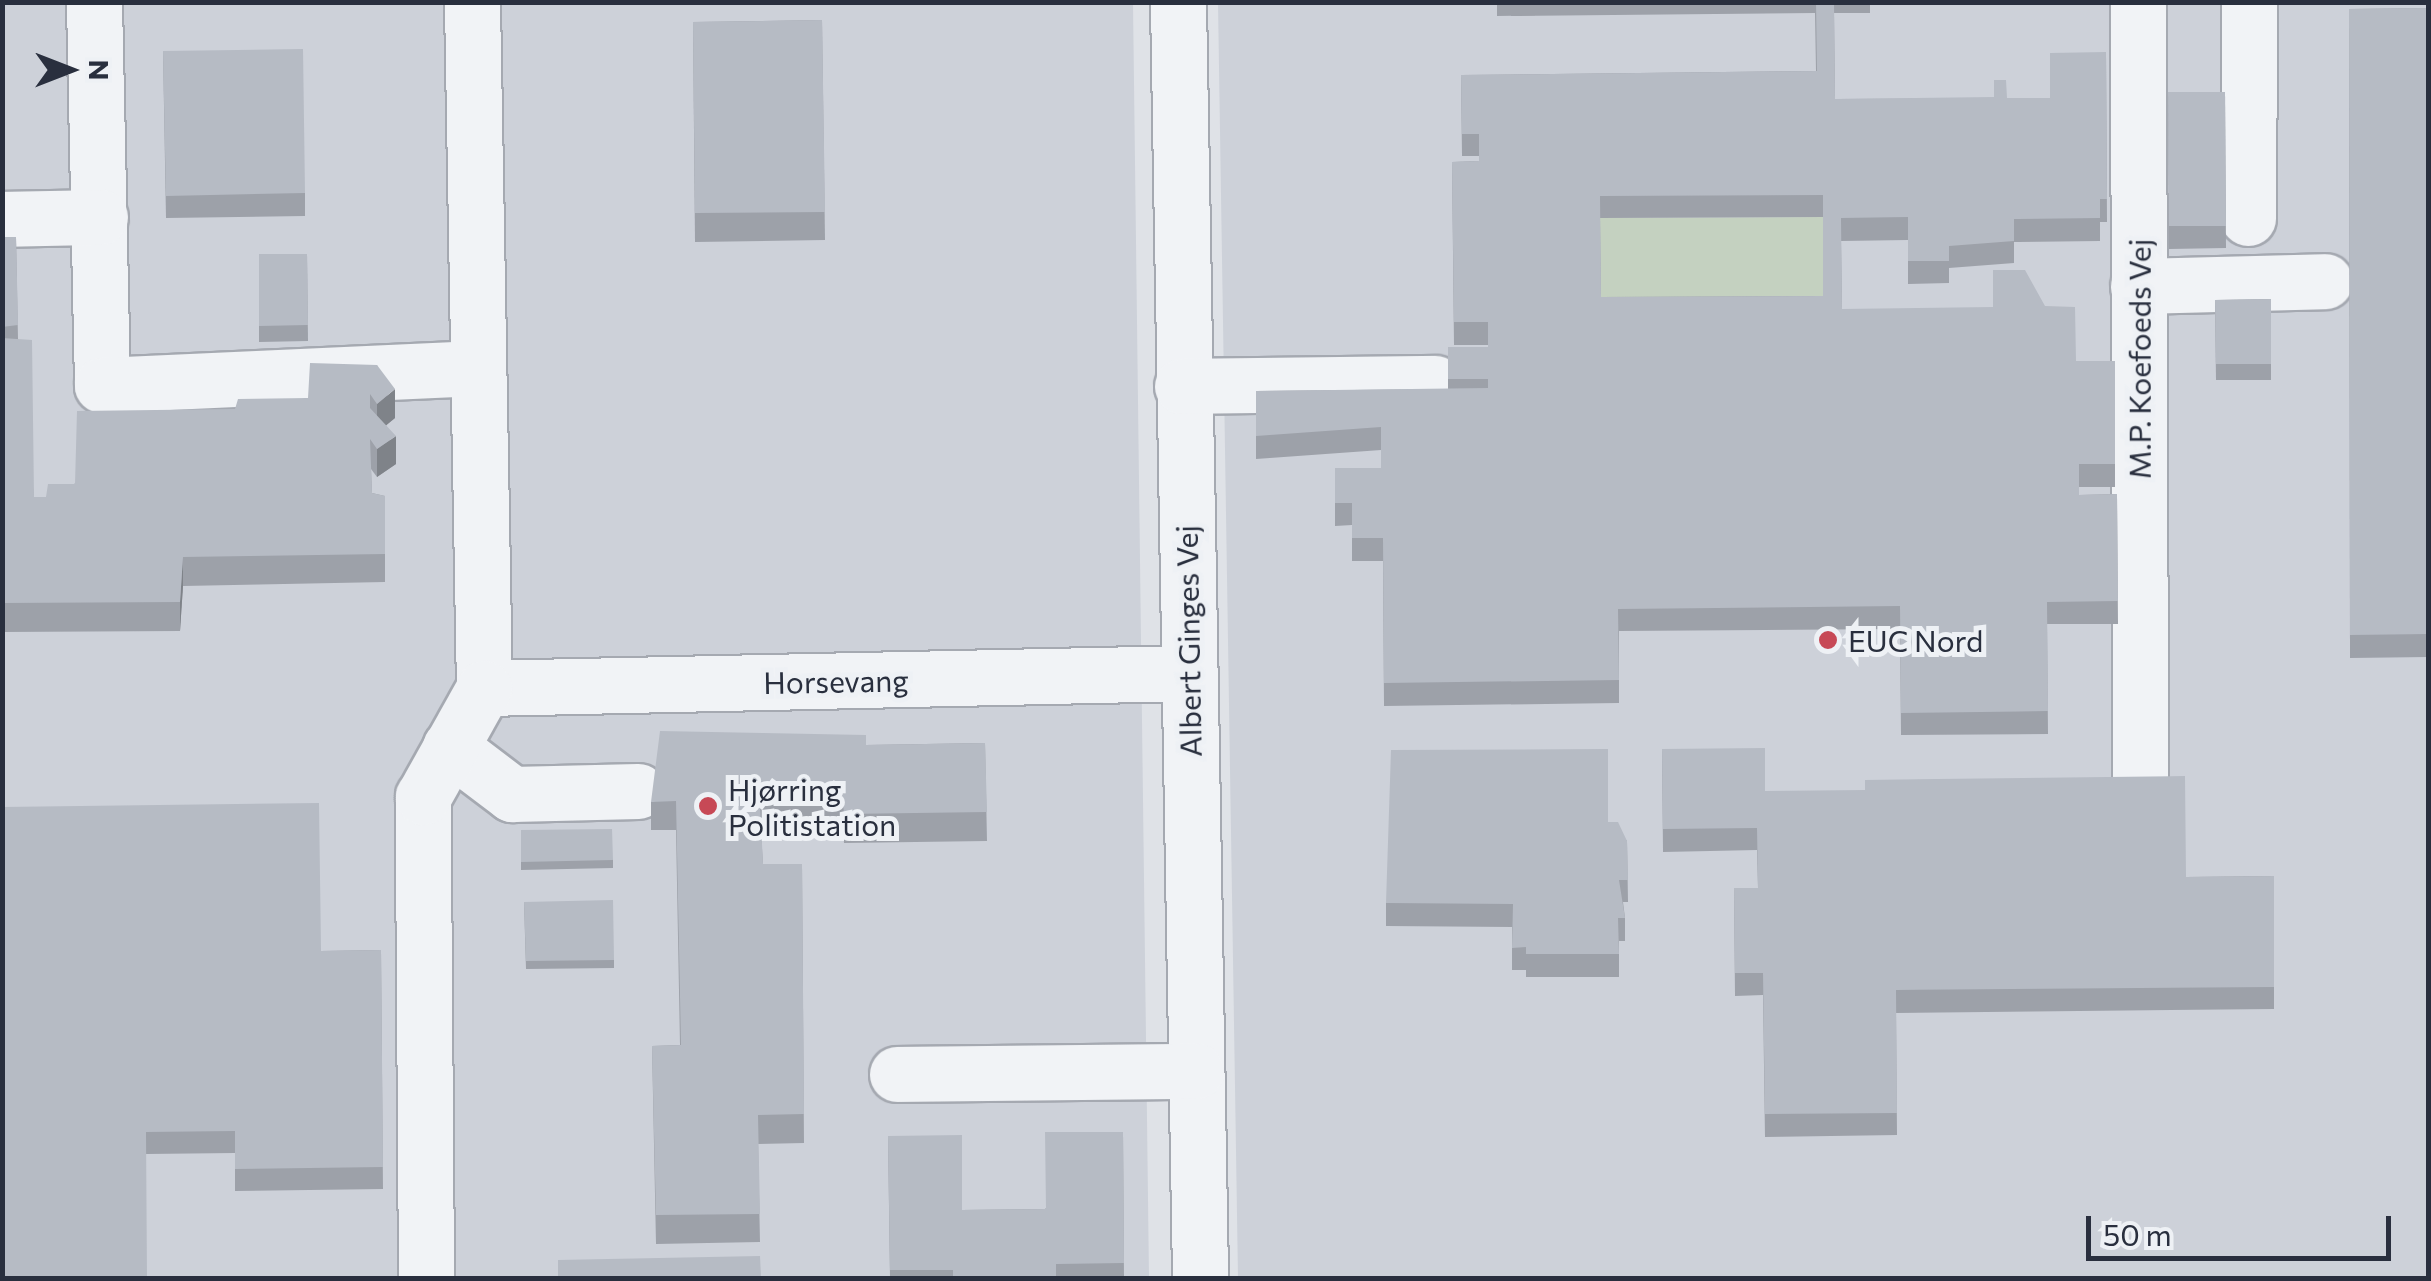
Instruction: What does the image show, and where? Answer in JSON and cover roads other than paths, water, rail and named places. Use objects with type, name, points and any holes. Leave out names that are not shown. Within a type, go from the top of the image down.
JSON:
[{"type":"street","points":[[94,2],[102,386],[478,368]]},
{"type":"street","points":[[426,1278],[423,797],[484,688],[472,2]]},
{"type":"street","name":"Albert Ginges Vej","points":[[1178,2],[1200,1278]]},
{"type":"street","name":"M.P. Koefoeds Vej","points":[[2138,2],[2138,286],[2123,715],[2140,784]]},
{"type":"street","points":[[2248,218],[2249,2]]},
{"type":"street","points":[[2,219],[100,217]]},
{"type":"street","points":[[2138,286],[2324,281]]},
{"type":"street","points":[[1182,386],[1435,383]]},
{"type":"street","name":"Horsevang","points":[[484,688],[1189,674]]},
{"type":"street","points":[[450,748],[512,794],[638,791]]},
{"type":"street","points":[[897,1074],[1196,1071]]},
{"type":"place","name":"EUC Nord","points":[[1828,640]]},
{"type":"place","name":"Hjørring Politistation","points":[[708,806]]}]
